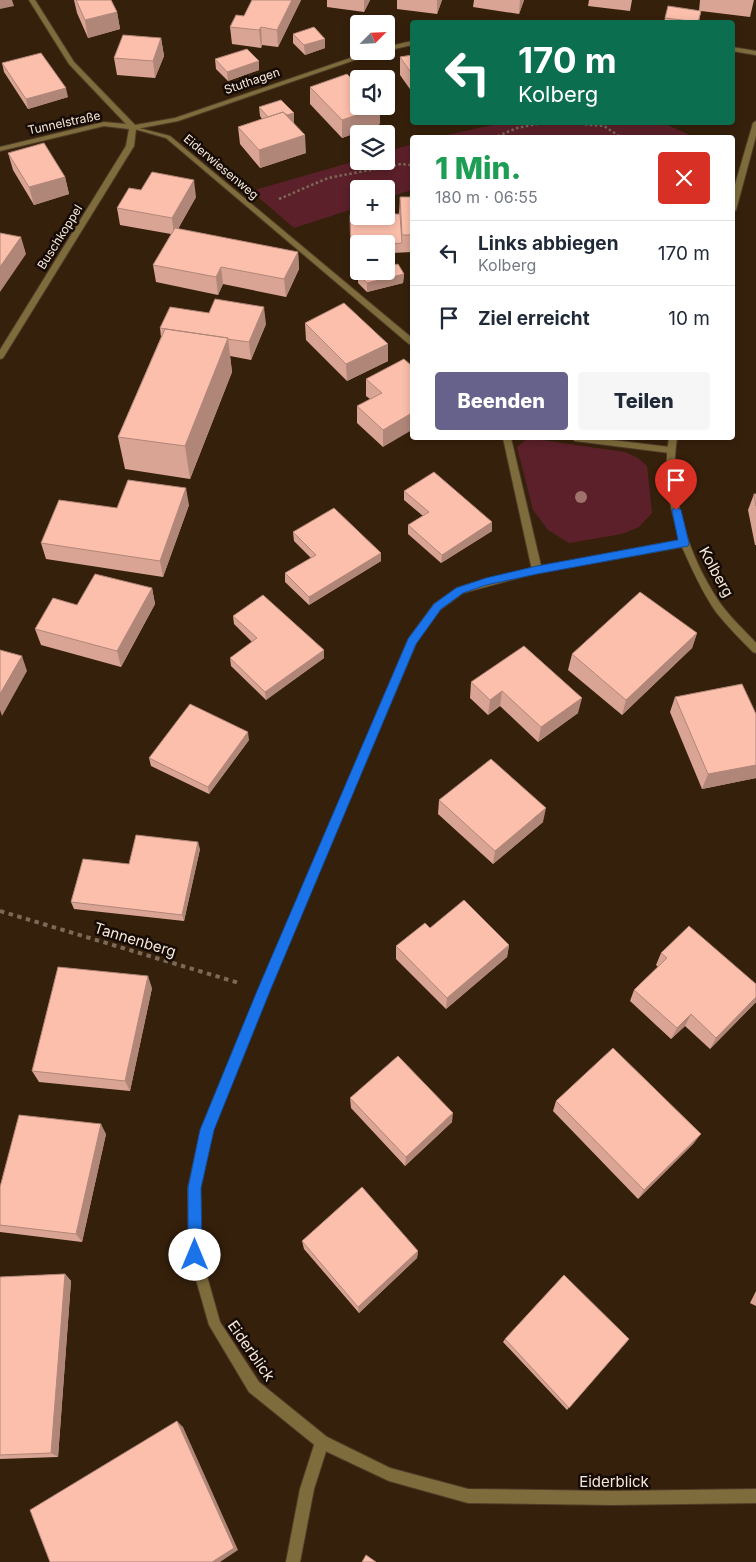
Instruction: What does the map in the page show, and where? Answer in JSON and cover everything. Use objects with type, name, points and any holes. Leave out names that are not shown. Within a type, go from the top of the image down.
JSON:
[{"type":"street","name":"Eiderwiesenweg","points":[[32,0],[71,63],[133,127],[168,137],[410,340]]},
{"type":"street","points":[[395,46],[410,43]]},
{"type":"street","points":[[735,50],[756,53]]},
{"type":"street","name":"Stuthagen","points":[[133,127],[176,120],[352,60]]},
{"type":"street","points":[[735,199],[756,123]]},
{"type":"street","name":"Tunnelstraße","points":[[0,149],[104,124],[133,127]]},
{"type":"street","name":"Buschkoppel","points":[[0,356],[130,146],[133,127]]},
{"type":"street","points":[[507,440],[537,570]]},
{"type":"street","points":[[590,440],[670,450]]},
{"type":"street","name":"Kolberg","points":[[672,440],[670,450],[673,494],[684,543],[716,604],[756,649]]},
{"type":"street","name":"Eiderblick","points":[[684,543],[537,570],[460,590],[437,606],[412,642],[207,1130],[194,1188],[195,1255],[215,1325],[254,1387],[322,1442],[389,1474],[468,1496],[622,1498],[756,1496]]},
{"type":"street","points":[[293,1562],[307,1488],[322,1442]]},
{"type":"path","points":[[500,135],[517,128],[532,125]]},
{"type":"path","points":[[593,125],[604,126],[618,135]]},
{"type":"path","points":[[253,210],[328,178],[401,164],[410,165]]},
{"type":"path","name":"Tannenberg","points":[[0,911],[264,991]]},
{"type":"shaded area","points":[[492,125],[667,125],[690,135],[447,135]]},
{"type":"shaded area","points":[[410,145],[410,191],[395,195],[395,180],[350,180],[350,210],[294,228],[251,191],[350,163],[350,170],[395,170],[395,149]]},
{"type":"shaded area","points":[[526,440],[542,440],[625,452],[638,458],[647,466],[652,513],[639,527],[622,534],[569,543],[548,530],[533,510],[517,447]]},
{"type":"building","points":[[76,0],[111,0],[117,12],[85,20]]},
{"type":"building","points":[[252,0],[292,0],[277,30],[261,27],[259,30],[230,27],[236,15],[244,16]]},
{"type":"building","points":[[668,6],[701,11],[699,20],[665,18]]},
{"type":"building","points":[[314,27],[325,39],[304,45],[293,34]]},
{"type":"building","points":[[123,35],[161,38],[153,61],[114,58]]},
{"type":"building","points":[[247,49],[259,61],[227,72],[215,59]]},
{"type":"building","points":[[41,53],[66,88],[26,99],[2,63]]},
{"type":"building","points":[[410,55],[410,71],[400,57]]},
{"type":"building","points":[[347,74],[350,77],[350,115],[357,115],[342,120],[310,87]]},
{"type":"building","points":[[281,100],[294,113],[287,115],[283,112],[268,117],[259,107]]},
{"type":"building","points":[[283,112],[305,135],[259,150],[238,127]]},
{"type":"building","points":[[44,143],[65,177],[29,187],[8,153]]},
{"type":"building","points":[[152,172],[194,180],[172,218],[117,208],[129,188],[141,190]]},
{"type":"building","points":[[400,197],[410,197],[410,235],[402,235]]},
{"type":"building","points":[[395,214],[400,214],[402,243],[395,244],[395,235],[350,235],[350,225],[395,225]]},
{"type":"building","points":[[175,228],[298,252],[284,279],[221,267],[216,277],[153,265]]},
{"type":"building","points":[[0,233],[21,237],[0,267]]},
{"type":"building","points":[[398,264],[404,274],[395,276],[395,265]]},
{"type":"building","points":[[364,280],[379,280],[367,283]]},
{"type":"building","points":[[215,299],[264,307],[249,342],[160,328],[170,307],[209,313]]},
{"type":"building","points":[[344,303],[388,344],[346,364],[305,323]]},
{"type":"building","points":[[165,329],[228,338],[185,446],[118,437]]},
{"type":"building","points":[[404,359],[410,364],[410,414],[383,430],[357,406],[382,393],[366,379]]},
{"type":"building","points":[[434,472],[492,522],[442,555],[408,525],[429,512],[404,491]]},
{"type":"building","points":[[128,480],[186,488],[160,561],[41,543],[59,500],[117,508]]},
{"type":"building","points":[[334,508],[381,553],[309,597],[285,573],[316,555],[293,532]]},
{"type":"building","points":[[95,574],[152,588],[117,651],[35,629],[53,598],[77,605]]},
{"type":"building","points":[[640,592],[697,633],[626,700],[572,654]]},
{"type":"building","points":[[263,595],[324,650],[265,692],[230,658],[257,638],[233,616]]},
{"type":"building","points":[[524,646],[582,698],[541,727],[502,691],[490,700],[471,682]]},
{"type":"building","points":[[0,650],[22,656],[0,694]]},
{"type":"building","points":[[742,684],[756,714],[756,765],[708,774],[675,697]]},
{"type":"building","points":[[190,704],[248,732],[208,787],[149,758]]},
{"type":"building","points":[[491,759],[546,808],[495,851],[439,800]]},
{"type":"building","points":[[136,835],[198,842],[182,915],[71,902],[83,859],[129,864]]},
{"type":"building","points":[[464,900],[509,945],[447,998],[396,946],[425,923],[430,928]]},
{"type":"building","points":[[689,926],[756,984],[756,997],[716,1038],[691,1014],[677,1028],[634,990],[667,958],[661,953]]},
{"type":"building","points":[[58,967],[148,976],[125,1081],[32,1071]]},
{"type":"building","points":[[613,1048],[701,1134],[644,1190],[556,1101]]},
{"type":"building","points":[[398,1056],[453,1113],[406,1157],[350,1098]]},
{"type":"building","points":[[19,1115],[101,1124],[76,1234],[0,1225],[0,1187]]},
{"type":"building","points":[[362,1187],[418,1251],[358,1307],[302,1241]]},
{"type":"building","points":[[65,1274],[51,1453],[0,1455],[0,1277]]},
{"type":"building","points":[[564,1275],[629,1339],[569,1408],[505,1339]]},
{"type":"building","points":[[177,1421],[234,1548],[212,1562],[50,1562],[30,1510]]},
{"type":"building","points":[[366,1555],[376,1562],[362,1562]]},
{"type":"route","points":[[195,1255],[194,1188],[207,1130],[412,642],[437,606],[460,590],[537,570],[684,543],[676,510]]}]
